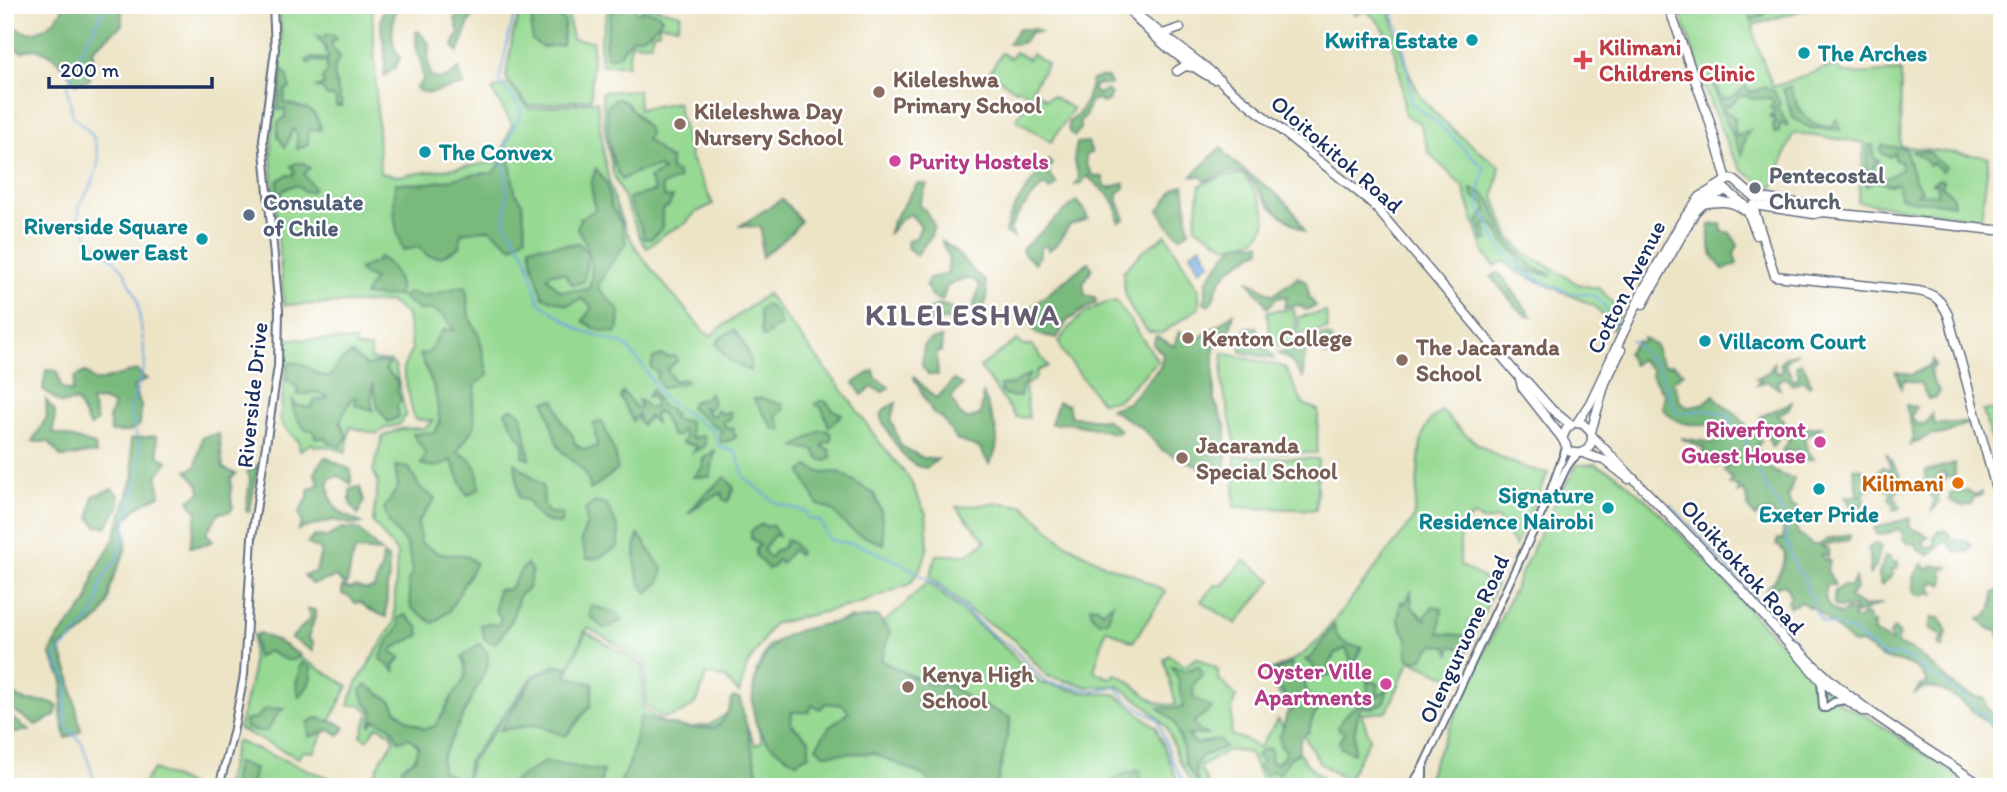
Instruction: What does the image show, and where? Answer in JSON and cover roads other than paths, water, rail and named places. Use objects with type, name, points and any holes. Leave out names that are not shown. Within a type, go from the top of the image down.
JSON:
[{"type":"main road","points":[[1668,5],[1729,184],[1750,204],[1775,276],[1918,290],[1934,295],[1942,302],[1948,315],[2002,510]]},
{"type":"main road","name":"Oloitokitok Road","points":[[1127,6],[1371,203],[1520,378]]},
{"type":"main road","name":"Oloitokitok Road","points":[[1127,6],[1145,27],[1195,68],[1226,86]]},
{"type":"main road","points":[[1163,34],[1180,28]]},
{"type":"main road","points":[[1177,71],[1187,66],[1195,68]]},
{"type":"main road","points":[[1708,116],[1713,122],[1729,184]]},
{"type":"main road","points":[[1709,192],[1719,178],[1722,166]]},
{"type":"main road","name":"Cotton Avenue","points":[[1574,424],[1590,403],[1644,289],[1682,221],[1694,203],[1709,192],[1729,184]]},
{"type":"main road","name":"Cotton Avenue","points":[[1592,434],[1605,383],[1675,244],[1700,205],[1729,184]]},
{"type":"main road","points":[[1700,205],[1724,202],[1739,206],[1816,206],[1823,212],[2000,231]]},
{"type":"main road","points":[[1520,378],[1527,382],[1551,409],[1574,424],[1583,424],[1592,434],[1590,447],[1580,453],[1566,448],[1562,438],[1522,387],[1520,378]]},
{"type":"main road","points":[[1562,438],[1564,432],[1574,424]]},
{"type":"main road","name":"Oloiktoktok Road","points":[[1592,434],[1737,585],[1821,681],[1862,711],[1868,711]]},
{"type":"main road","name":"Oloiktoktok Road","points":[[1580,453],[1606,461],[1635,481]]},
{"type":"main road","points":[[1791,646],[1798,649],[1833,684],[1868,711],[1984,787]]},
{"type":"street","name":"Riverside Drive","points":[[219,787],[244,676],[252,537],[278,366],[278,302],[263,140],[275,50],[273,5]]},
{"type":"street","name":"Olenguruone Road","points":[[1545,506],[1566,448]]},
{"type":"street","name":"Olenguruone Road","points":[[1418,787],[1423,777],[1423,767],[1545,506],[1571,461],[1580,453]]},
{"type":"street","points":[[1821,681],[1825,708],[1834,702],[1846,700]]},
{"type":"street","points":[[1410,787],[1423,767]]},
{"type":"water","points":[[1201,246],[1210,263],[1199,270],[1191,253]]},
{"type":"waterway","points":[[97,787],[82,743],[67,728],[65,708],[69,684],[55,659],[97,607],[101,583],[118,556],[139,472],[141,452],[130,410],[145,364],[137,298],[124,271],[104,250],[92,242],[78,220],[80,204],[93,182],[99,159],[93,136],[73,116],[67,87],[76,61],[106,5]]},
{"type":"waterway","points":[[519,5],[510,30],[499,82],[522,109],[503,154],[507,189],[505,223],[526,255],[539,302],[578,329],[625,345],[642,365],[663,398],[713,431],[719,446],[736,452],[744,477],[776,503],[807,512],[807,518],[820,521],[830,540],[859,545],[900,562],[936,585],[994,636],[1011,646],[1045,682],[1093,691],[1116,687],[1126,699],[1158,720],[1172,760],[1186,787]]},
{"type":"waterway","points":[[1390,5],[1405,53],[1411,103],[1437,122],[1484,168],[1479,208],[1498,244],[1516,264],[1553,287],[1593,295],[1604,305],[1620,330]]},
{"type":"waterway","points":[[1631,340],[1658,367],[1677,413],[1707,410],[1730,416],[1732,432],[1746,440],[1748,455],[1785,517],[1787,543],[1796,568],[1804,576],[1816,614],[1822,622],[1852,631],[1884,656],[1897,655],[1911,659],[1974,703],[1975,712],[1984,714],[1985,721],[2002,728]]},
{"type":"waterway","points":[[1671,505],[1797,644]]},
{"type":"place","name":"Kwifra Estate","points":[[1472,40]]},
{"type":"place","name":"The Arches","points":[[1804,53]]},
{"type":"place","name":"Kilimani Childrens Clinic","points":[[1583,60]]},
{"type":"place","name":"Kileleshwa Primary School","points":[[879,92]]},
{"type":"place","name":"Kileleshwa Day Nursery School","points":[[680,124]]},
{"type":"place","name":"The Convex","points":[[425,152]]},
{"type":"place","name":"Purity Hostels","points":[[895,161]]},
{"type":"place","name":"Pentecostal Church","points":[[1755,188]]},
{"type":"place","name":"Consulate of Chile","points":[[249,215]]},
{"type":"place","name":"Riverside Square Lower East","points":[[202,239]]},
{"type":"place","name":"Kenton College","points":[[1188,338]]},
{"type":"place","name":"Villacom Court","points":[[1705,341]]},
{"type":"place","name":"The Jacaranda School","points":[[1402,360]]},
{"type":"place","name":"Riverfront Guest House","points":[[1820,442]]},
{"type":"place","name":"Jacaranda Special School","points":[[1182,458]]},
{"type":"place","name":"Kilimani","points":[[1958,483]]},
{"type":"place","name":"Exeter Pride","points":[[1819,489]]},
{"type":"place","name":"Signature Residence Nairobi","points":[[1608,508]]},
{"type":"place","name":"Oyster Ville Apartments","points":[[1386,684]]},
{"type":"place","name":"Kenya High School","points":[[908,687]]},
{"type":"district","name":"KILELESHWA","points":[[963,314]]}]
